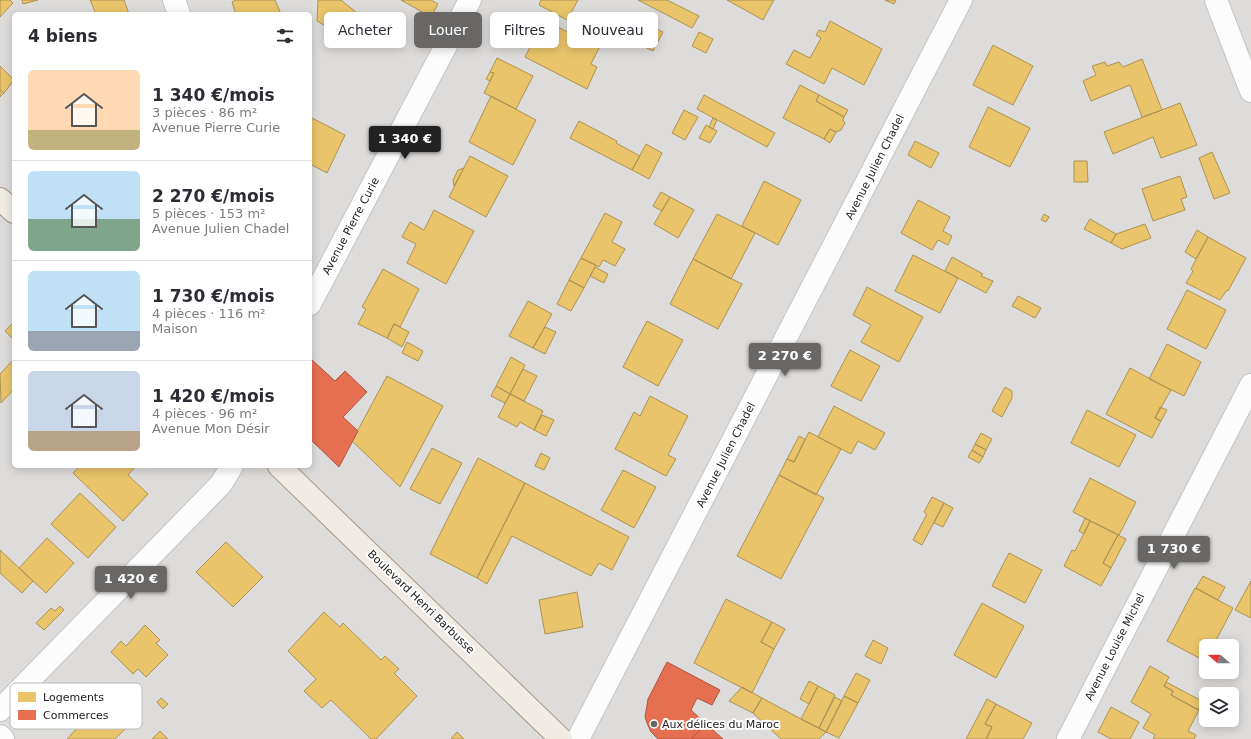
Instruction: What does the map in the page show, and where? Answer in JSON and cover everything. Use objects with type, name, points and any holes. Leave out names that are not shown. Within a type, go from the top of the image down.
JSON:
[{"type":"main road","points":[[0,199],[12,210]]},
{"type":"main road","name":"Boulevard Henri Barbusse","points":[[282,468],[561,739]]},
{"type":"street","points":[[174,0],[178,12]]},
{"type":"street","name":"Avenue Pierre Curie","points":[[312,300],[470,0]]},
{"type":"street","name":"Avenue Julien Chadel","points":[[578,739],[961,0]]},
{"type":"street","points":[[1216,0],[1251,91]]},
{"type":"street","name":"Avenue Louise Michel","points":[[1068,739],[1251,385]]},
{"type":"street","points":[[26,683],[221,484],[231,468]]},
{"type":"street","points":[[0,710],[10,700]]},
{"type":"street","points":[[0,736],[3,739]]},
{"type":"shaded area","points":[[0,0],[1251,0],[1251,739],[0,739]]},
{"type":"building: Logements","points":[[0,0],[10,0],[13,3],[0,17]]},
{"type":"building: Logements","points":[[22,0],[38,0],[23,4]]},
{"type":"building: Logements","points":[[90,0],[124,0],[128,12],[95,12]]},
{"type":"building: Logements","points":[[236,0],[275,0],[280,12],[235,12],[232,2]]},
{"type":"building: Logements","points":[[318,0],[341,0],[356,12],[324,12],[324,25],[317,21]]},
{"type":"building: Logements","points":[[401,0],[431,0],[438,4],[434,12],[422,12]]},
{"type":"building: Logements","points":[[541,0],[578,0],[571,12],[567,12],[567,20],[559,16],[559,12],[552,12],[539,5]]},
{"type":"building: Logements","points":[[638,0],[667,0],[699,16],[692,28]]},
{"type":"building: Logements","points":[[727,0],[774,0],[763,20]]},
{"type":"building: Logements","points":[[885,0],[896,0],[894,4]]},
{"type":"building: Logements","points":[[830,21],[882,49],[864,85],[832,68],[824,84],[786,64],[794,50],[810,58],[821,38],[816,35],[819,30],[825,32]]},
{"type":"building: Logements","points":[[559,28],[567,32],[567,48],[599,48],[591,64],[597,67],[587,89],[525,57],[530,48],[559,48]]},
{"type":"building: Logements","points":[[658,30],[663,32],[658,42]]},
{"type":"building: Logements","points":[[699,32],[713,39],[706,53],[692,46]]},
{"type":"building: Logements","points":[[993,45],[1033,66],[1013,105],[973,85]]},
{"type":"building: Logements","points":[[647,48],[655,48],[653,51]]},
{"type":"building: Logements","points":[[497,58],[533,76],[516,109],[484,93],[494,73],[490,72]]},
{"type":"building: Logements","points":[[1142,59],[1162,110],[1142,117],[1130,85],[1091,101],[1083,81],[1096,75],[1092,66],[1105,62],[1107,66],[1119,62],[1123,67]]},
{"type":"building: Logements","points":[[0,66],[12,78],[12,83],[4,93],[0,89]]},
{"type":"building: Logements","points":[[490,72],[494,73],[490,81],[486,79]]},
{"type":"building: Logements","points":[[800,85],[819,95],[816,101],[844,117],[843,120],[845,123],[841,130],[836,132],[830,129],[824,139],[783,118]]},
{"type":"building: Logements","points":[[0,89],[4,93],[0,97]]},
{"type":"building: Logements","points":[[704,95],[775,133],[767,147],[697,109]]},
{"type":"building: Logements","points":[[819,95],[848,110],[844,117],[816,101]]},
{"type":"building: Logements","points":[[491,96],[536,120],[513,165],[469,142]]},
{"type":"building: Logements","points":[[1180,103],[1197,145],[1161,158],[1153,137],[1113,154],[1104,132]]},
{"type":"building: Logements","points":[[988,107],[1030,128],[1010,167],[969,147]]},
{"type":"building: Logements","points":[[684,110],[698,117],[685,140],[672,133]]},
{"type":"building: Logements","points":[[312,118],[345,135],[327,173],[312,165]]},
{"type":"building: Logements","points":[[713,118],[717,120],[713,129],[709,127]]},
{"type":"building: Logements","points":[[579,121],[617,141],[616,143],[640,156],[632,170],[570,138]]},
{"type":"building: Logements","points":[[706,125],[717,131],[710,143],[699,138]]},
{"type":"building: Logements","points":[[830,129],[836,132],[830,143],[824,139]]},
{"type":"building: Logements","points":[[915,141],[939,153],[931,168],[908,155]]},
{"type":"building: Logements","points":[[646,144],[662,153],[649,179],[632,170]]},
{"type":"building: Logements","points":[[1212,152],[1230,193],[1214,199],[1199,158]]},
{"type":"building: Logements","points":[[470,156],[508,176],[486,217],[449,197]]},
{"type":"building: Logements","points":[[1074,161],[1087,161],[1088,182],[1074,182]]},
{"type":"building: Logements","points":[[464,168],[454,186],[453,180],[458,170]]},
{"type":"building: Logements","points":[[1180,176],[1187,197],[1181,199],[1185,210],[1153,221],[1142,189]]},
{"type":"building: Logements","points":[[764,181],[801,200],[778,245],[742,226]]},
{"type":"building: Logements","points":[[661,192],[670,197],[662,211],[653,206]]},
{"type":"building: Logements","points":[[670,197],[694,210],[678,238],[654,224]]},
{"type":"building: Logements","points":[[918,200],[950,217],[943,231],[952,236],[948,245],[938,240],[932,250],[901,233]]},
{"type":"building: Logements","points":[[434,210],[474,231],[446,284],[407,263],[416,244],[402,237],[410,222],[424,230]]},
{"type":"building: Logements","points":[[605,213],[622,222],[612,242],[625,249],[615,266],[603,260],[599,267],[581,258]]},
{"type":"building: Logements","points":[[717,214],[755,233],[731,279],[693,259]]},
{"type":"building: Logements","points":[[1044,214],[1049,217],[1046,222],[1041,220]]},
{"type":"building: Logements","points":[[1090,219],[1116,234],[1111,243],[1084,229]]},
{"type":"building: Logements","points":[[1145,224],[1151,238],[1122,249],[1111,243],[1116,234]]},
{"type":"building: Logements","points":[[1197,230],[1208,237],[1196,259],[1185,252]]},
{"type":"building: Logements","points":[[1208,237],[1246,258],[1228,291],[1227,290],[1220,300],[1186,283],[1193,271],[1191,269]]},
{"type":"building: Logements","points":[[913,255],[958,278],[940,313],[895,291]]},
{"type":"building: Logements","points":[[952,257],[983,274],[981,276],[993,281],[986,293],[945,271]]},
{"type":"building: Logements","points":[[581,258],[596,265],[584,288],[569,280]]},
{"type":"building: Logements","points":[[693,259],[742,284],[718,329],[670,304]]},
{"type":"building: Logements","points":[[595,267],[608,274],[604,283],[590,276]]},
{"type":"building: Logements","points":[[383,269],[419,289],[400,327],[394,324],[387,338],[358,324],[366,309],[362,307]]},
{"type":"building: Logements","points":[[569,280],[584,288],[571,311],[557,304]]},
{"type":"building: Logements","points":[[867,287],[923,317],[899,362],[861,342],[871,325],[853,315]]},
{"type":"building: Logements","points":[[1187,290],[1226,310],[1206,349],[1167,329]]},
{"type":"building: Logements","points":[[1018,296],[1041,308],[1035,318],[1012,306]]},
{"type":"building: Logements","points":[[528,301],[552,314],[533,348],[509,336]]},
{"type":"building: Logements","points":[[647,321],[683,340],[658,386],[623,367]]},
{"type":"building: Logements","points":[[12,324],[12,338],[5,331]]},
{"type":"building: Logements","points":[[394,324],[409,332],[402,347],[387,338]]},
{"type":"building: Logements","points":[[545,327],[556,332],[545,354],[533,348]]},
{"type":"building: Logements","points":[[407,342],[423,351],[418,361],[402,353]]},
{"type":"building: Logements","points":[[1167,344],[1201,362],[1184,396],[1149,379]]},
{"type":"building: Logements","points":[[850,350],[880,366],[861,401],[831,386]]},
{"type":"building: Logements","points":[[511,357],[525,365],[510,394],[496,386]]},
{"type":"building: Logements","points":[[12,361],[12,391],[1,403],[0,374]]},
{"type":"building: Logements","points":[[1130,368],[1171,390],[1155,418],[1161,421],[1152,438],[1106,414]]},
{"type":"building: Logements","points":[[523,369],[537,376],[524,401],[510,394]]},
{"type":"building: Logements","points":[[387,376],[443,406],[400,487],[352,441]]},
{"type":"building: Logements","points":[[496,386],[510,394],[505,403],[491,396]]},
{"type":"building: Logements","points":[[1005,387],[1012,391],[1012,398],[1002,417],[992,411]]},
{"type":"building: Logements","points":[[510,394],[543,411],[534,430],[520,422],[517,427],[498,417]]},
{"type":"building: Logements","points":[[650,396],[688,416],[668,455],[676,459],[666,476],[615,449],[634,412],[640,416]]},
{"type":"building: Logements","points":[[834,406],[885,433],[875,450],[858,441],[851,454],[818,437]]},
{"type":"building: Logements","points":[[1160,407],[1167,410],[1161,421],[1155,418]]},
{"type":"building: Logements","points":[[1087,410],[1136,435],[1119,467],[1071,443]]},
{"type":"building: Logements","points":[[542,415],[554,420],[546,436],[534,430]]},
{"type":"building: Logements","points":[[809,432],[841,449],[816,495],[779,475],[787,459],[794,462]]},
{"type":"building: Logements","points":[[981,433],[992,439],[986,450],[975,444]]},
{"type":"building: Logements","points":[[799,436],[805,439],[794,462],[787,459]]},
{"type":"building: Logements","points":[[975,444],[986,450],[983,457],[972,450]]},
{"type":"building: Logements","points":[[432,448],[462,463],[440,504],[410,489]]},
{"type":"building: Logements","points":[[972,450],[983,457],[979,463],[968,457]]},
{"type":"building: Logements","points":[[541,453],[550,458],[544,470],[535,466]]},
{"type":"building: Logements","points":[[478,458],[525,483],[477,578],[430,554]]},
{"type":"building: Logements","points":[[78,468],[134,468],[128,475],[148,494],[123,521],[73,473]]},
{"type":"building: Logements","points":[[623,470],[656,487],[634,528],[601,510]]},
{"type":"building: Logements","points":[[779,475],[824,498],[781,579],[737,556]]},
{"type":"building: Logements","points":[[1090,478],[1136,502],[1119,535],[1073,512]]},
{"type":"building: Logements","points":[[525,483],[629,537],[612,570],[599,563],[591,576],[512,536],[487,584],[477,578]]},
{"type":"building: Logements","points":[[80,493],[116,527],[88,558],[51,524]]},
{"type":"building: Logements","points":[[932,497],[944,503],[922,545],[913,540],[927,514],[924,512]]},
{"type":"building: Logements","points":[[944,503],[953,508],[943,527],[934,523]]},
{"type":"building: Logements","points":[[1085,518],[1090,521],[1084,534],[1079,531]]},
{"type":"building: Logements","points":[[1090,521],[1118,535],[1103,563],[1111,568],[1101,586],[1064,566],[1072,550],[1075,551]]},
{"type":"building: Logements","points":[[1118,535],[1126,539],[1111,568],[1103,563]]},
{"type":"building: Logements","points":[[47,538],[74,563],[46,593],[19,568]]},
{"type":"building: Logements","points":[[226,542],[263,577],[233,607],[196,572]]},
{"type":"building: Logements","points":[[0,550],[33,581],[22,593],[0,573]]},
{"type":"building: Logements","points":[[1009,553],[1042,570],[1025,603],[992,586]]},
{"type":"building: Logements","points":[[1203,576],[1225,587],[1218,600],[1196,588]]},
{"type":"building: Logements","points":[[1251,581],[1251,618],[1235,610]]},
{"type":"building: Logements","points":[[1195,588],[1233,608],[1217,639],[1199,639],[1199,658],[1167,641]]},
{"type":"building: Logements","points":[[577,592],[583,627],[545,634],[539,600]]},
{"type":"building: Logements","points":[[726,599],[772,622],[761,642],[774,649],[752,693],[694,663]]},
{"type":"building: Logements","points":[[982,603],[1024,626],[996,678],[954,655]]},
{"type":"building: Logements","points":[[60,606],[64,610],[44,630],[36,623],[51,608],[55,611]]},
{"type":"building: Logements","points":[[324,612],[340,627],[343,623],[381,660],[385,656],[399,669],[394,673],[417,696],[376,739],[371,739],[331,700],[322,708],[304,691],[316,679],[288,651]]},
{"type":"building: Logements","points":[[772,622],[785,629],[774,649],[761,642]]},
{"type":"building: Logements","points":[[145,625],[160,640],[156,643],[168,655],[146,677],[138,669],[133,674],[111,652],[121,641],[126,646]]},
{"type":"building: Logements","points":[[873,640],[888,648],[881,664],[865,656]]},
{"type":"building: Logements","points":[[1150,666],[1169,677],[1164,686],[1173,691],[1171,695],[1199,710],[1188,731],[1196,735],[1194,739],[1153,739],[1155,735],[1143,728],[1151,714],[1131,702]]},
{"type":"building: Logements","points":[[856,673],[870,680],[858,703],[844,696]]},
{"type":"building: Logements","points":[[809,681],[818,686],[809,704],[800,699]]},
{"type":"building: Logements","points":[[1166,682],[1199,699],[1198,710],[1171,695],[1173,691],[1164,686]]},
{"type":"building: Logements","points":[[818,686],[835,695],[819,728],[801,719]]},
{"type":"building: Logements","points":[[742,687],[762,698],[753,713],[729,701]]},
{"type":"building: Logements","points":[[844,696],[858,703],[839,738],[826,732]]},
{"type":"building: Logements","points":[[835,697],[842,701],[826,732],[819,728]]},
{"type":"building: Logements","points":[[161,698],[168,704],[163,709],[157,702]]},
{"type":"building: Logements","points":[[762,698],[826,732],[819,739],[781,739],[753,713]]},
{"type":"building: Logements","points":[[987,699],[996,704],[985,724],[992,727],[986,739],[966,739]]},
{"type":"building: Logements","points":[[996,704],[1032,723],[1023,739],[986,739],[992,727],[985,724]]},
{"type":"building: Logements","points":[[1111,707],[1139,722],[1130,739],[1111,739],[1098,732]]},
{"type":"building: Logements","points":[[76,729],[125,729],[115,739],[67,739]]},
{"type":"building: Logements","points":[[160,731],[168,739],[152,739]]},
{"type":"building: Logements","points":[[457,732],[464,739],[451,739]]},
{"type":"building: Commerces","points":[[312,360],[335,381],[345,371],[367,392],[343,417],[358,431],[339,467],[312,441]]},
{"type":"building: Commerces","points":[[667,662],[720,690],[712,705],[697,698],[691,710],[706,724],[691,739],[658,739],[651,732],[645,717],[648,699]]},
{"type":"building: Commerces","points":[[706,724],[723,739],[691,739]]},
{"type":"place","name":"Aux délices du Maroc","points":[[654,724]]}]
